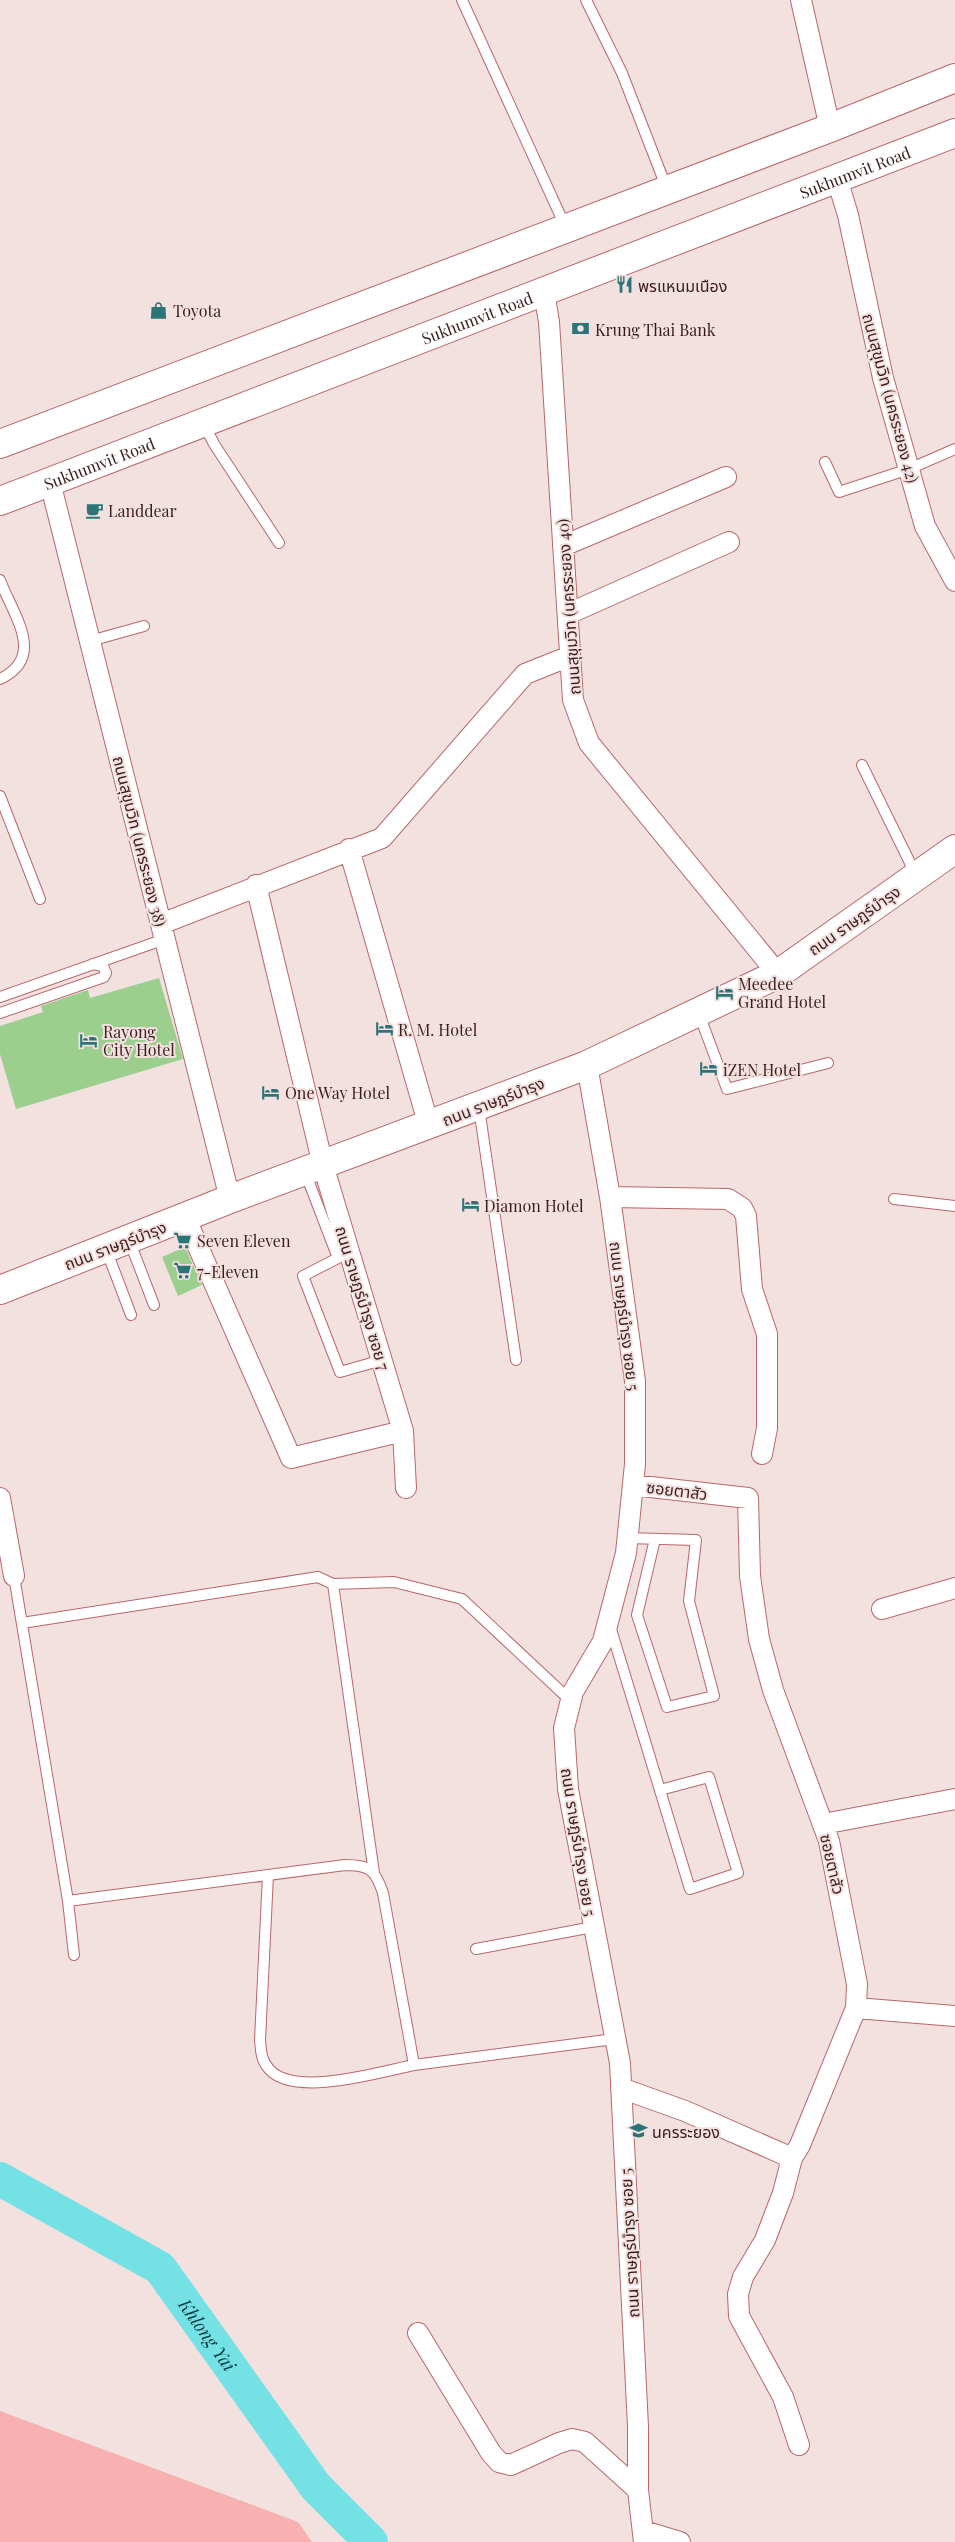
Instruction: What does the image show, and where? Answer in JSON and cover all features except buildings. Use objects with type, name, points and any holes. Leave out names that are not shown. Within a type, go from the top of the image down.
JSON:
[{"type":"main road","points":[[0,444],[830,128],[955,78]]},
{"type":"main road","name":"Sukhumvit Road","points":[[0,501],[955,133]]},
{"type":"main road","name":"ถนน ราษฎร์บำรุง","points":[[0,1290],[230,1199],[429,1126],[587,1065],[778,974],[955,849]]},
{"type":"street","points":[[801,0],[830,128]]},
{"type":"street","name":"ถนนสุขุมวิท (นครระยอง 42)","points":[[837,179],[848,215],[883,378],[925,526],[955,581]]},
{"type":"street","name":"ถนนสุขุมวิท (นครระยอง 40)","points":[[544,292],[549,322],[573,700],[589,743],[778,974]]},
{"type":"street","points":[[564,546],[726,477]]},
{"type":"street","name":"ถนนสุขุมวิท (นครระยอง 38)","points":[[50,482],[230,1199]]},
{"type":"street","points":[[568,614],[729,542]]},
{"type":"street","points":[[163,931],[256,885],[382,838],[526,674],[570,656]]},
{"type":"street","points":[[349,849],[429,1126]]},
{"type":"street","name":"ถนน ราษฎร์บำรุง ซอย 7","points":[[256,885],[314,1168],[382,1360],[403,1431],[406,1488]]},
{"type":"street","name":"ถนน ราษฎร์บำรุง ซอย 5","points":[[587,1065],[610,1197],[635,1381],[633,1485],[626,1553],[603,1641],[572,1697],[564,1728],[568,1789],[620,2064],[638,2428],[638,2490],[644,2537]]},
{"type":"street","points":[[610,1197],[728,1199],[742,1208],[746,1216],[752,1289],[767,1334],[767,1428],[762,1454]]},
{"type":"street","points":[[185,1217],[290,1458],[403,1431]]},
{"type":"street","name":"ซอยตาสัว","points":[[633,1485],[748,1498],[750,1576],[765,1665],[829,1841],[853,1961],[858,1995],[856,2008],[800,2145],[792,2158],[783,2193],[765,2240],[743,2277],[738,2294],[740,2316],[784,2397],[799,2445]]},
{"type":"street","points":[[0,1498],[14,1576]]},
{"type":"street","points":[[882,1609],[955,1588]]},
{"type":"street","points":[[823,1824],[955,1799]]},
{"type":"street","points":[[856,2008],[955,2016]]},
{"type":"street","points":[[621,2088],[685,2111],[792,2158]]},
{"type":"street","points":[[418,2332],[490,2453],[499,2462],[511,2464],[572,2439],[585,2442],[638,2490]]},
{"type":"street","points":[[644,2537],[680,2542]]},
{"type":"lane","points":[[462,0],[566,228]]},
{"type":"lane","points":[[586,0],[622,72],[667,190]]},
{"type":"lane","points":[[203,423],[214,444],[279,544]]},
{"type":"lane","points":[[825,462],[838,492],[909,469],[955,449]]},
{"type":"lane","points":[[0,580],[26,646],[24,661],[12,673],[0,679]]},
{"type":"lane","points":[[90,641],[144,626]]},
{"type":"lane","points":[[862,765],[917,876]]},
{"type":"lane","points":[[0,796],[40,899]]},
{"type":"lane","points":[[0,997],[93,964],[163,931]]},
{"type":"lane","points":[[0,1013],[104,977],[106,973],[102,966],[93,964]]},
{"type":"lane","points":[[699,1013],[727,1089],[828,1063]]},
{"type":"lane","points":[[478,1107],[516,1360]]},
{"type":"lane","points":[[314,1168],[338,1258],[302,1276],[340,1372],[382,1360]]},
{"type":"lane","points":[[894,1199],[955,1206]]},
{"type":"lane","points":[[117,1244],[154,1305]]},
{"type":"lane","points":[[117,1244],[130,1315]]},
{"type":"lane","points":[[627,1538],[696,1540],[688,1601],[714,1696],[667,1707],[637,1615],[655,1539]]},
{"type":"lane","points":[[14,1576],[68,1901],[74,1955]]},
{"type":"lane","points":[[22,1623],[318,1577],[333,1584],[394,1582],[462,1599],[572,1697]]},
{"type":"lane","points":[[333,1584],[374,1873]]},
{"type":"lane","points":[[608,1620],[690,1889],[738,1873],[709,1777],[660,1790]]},
{"type":"lane","points":[[68,1901],[345,1865],[360,1865],[370,1869],[378,1878],[383,1893],[414,2066]]},
{"type":"lane","points":[[268,1875],[260,2040],[262,2058],[269,2070],[281,2078],[307,2084],[414,2066],[614,2038]]},
{"type":"lane","points":[[476,1949],[594,1927]]},
{"type":"shaded area","points":[[0,2411],[298,2522],[312,2542],[0,2542]]},
{"type":"waterway","name":"Khlong Yai","points":[[0,2179],[160,2268],[316,2487],[371,2542]]},
{"type":"place","name":"พรแหนมเนือง","points":[[624,285]]},
{"type":"place","name":"Toyota","points":[[159,310]]},
{"type":"place","name":"Krung Thai Bank","points":[[581,329]]},
{"type":"place","name":"Landdear","points":[[94,510]]},
{"type":"place","name":"Meedee Grand Hotel","points":[[724,992]]},
{"type":"place","name":"R. M. Hotel","points":[[384,1029]]},
{"type":"place","name":"Rayong City Hotel","points":[[89,1040]]},
{"type":"place","name":"iZEN Hotel","points":[[709,1069]]},
{"type":"place","name":"One Way Hotel","points":[[271,1092]]},
{"type":"place","name":"Diamon Hotel","points":[[470,1205]]},
{"type":"place","name":"Seven Eleven","points":[[183,1240]]},
{"type":"place","name":"7-Eleven","points":[[183,1271]]},
{"type":"place","name":"นครระยอง","points":[[638,2131]]}]
